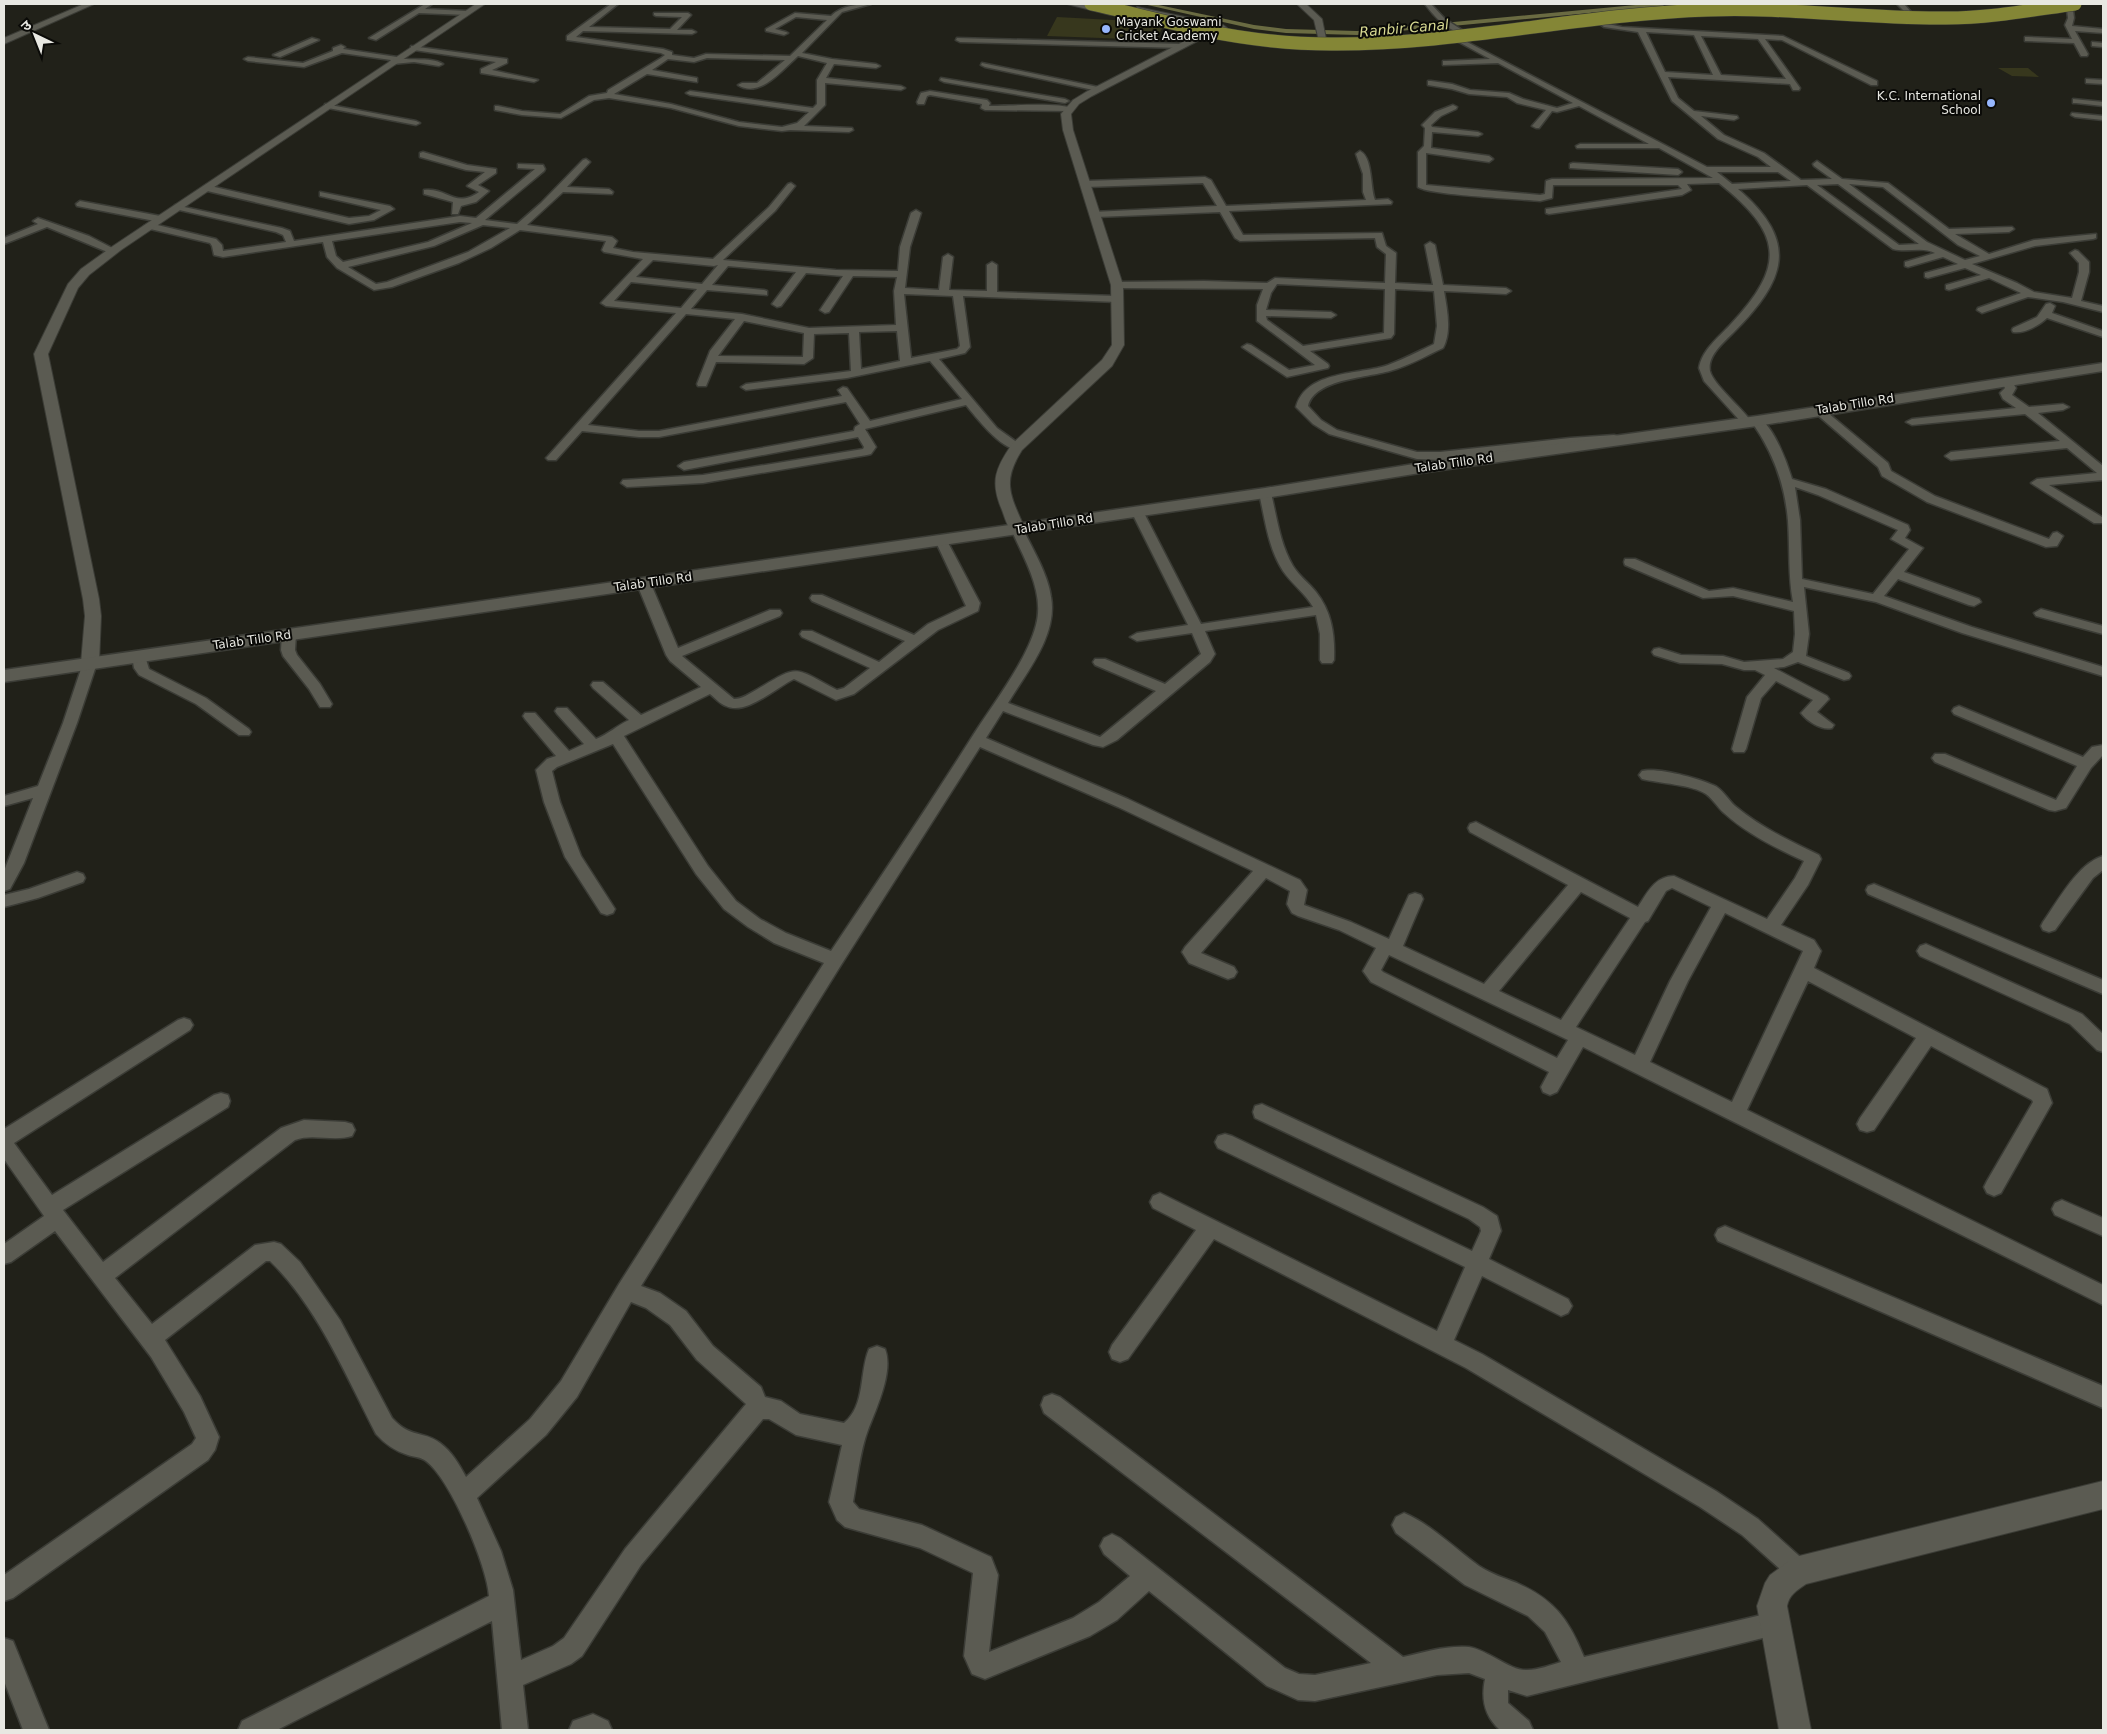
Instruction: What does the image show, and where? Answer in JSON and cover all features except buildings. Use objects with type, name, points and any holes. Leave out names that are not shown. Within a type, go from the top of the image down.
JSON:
[{"type":"highway","points":[[1090,4],[1203,30],[1244,37],[1289,42],[1346,44],[1401,42],[1681,11],[1745,10],[1878,17],[1953,18],[2072,7]]},
{"type":"highway","points":[[1106,4],[1217,30],[1278,38],[1334,41],[1403,39],[1689,8],[1756,7],[1932,16],[1982,13],[2052,4]]},
{"type":"main road","name":"Talab Tillo Rd","points":[[4,676],[1265,493],[1390,472],[1751,421],[2103,366]]},
{"type":"street","points":[[4,41],[90,4]]},
{"type":"street","points":[[373,38],[429,4]]},
{"type":"street","points":[[418,11],[467,8],[481,4]]},
{"type":"street","points":[[614,4],[570,38],[666,52],[669,54],[667,57]]},
{"type":"street","points":[[742,85],[758,86],[794,56],[842,10],[868,4]]},
{"type":"street","points":[[1071,4],[1204,34],[1263,43],[1319,46],[1397,45],[1459,33],[1735,4]]},
{"type":"street","points":[[1118,4],[1233,30],[1280,36],[1322,34],[1392,39],[1459,33]]},
{"type":"street","points":[[1301,4],[1318,19],[1322,34]]},
{"type":"street","points":[[1428,4],[1459,33],[1500,61],[1663,146],[1708,172],[1730,187],[1769,228],[1774,246],[1771,271],[1761,295],[1710,354],[1704,364],[1708,378],[1771,439],[1777,450],[1786,481],[1794,522],[1796,582],[1802,637],[1800,654],[1784,663],[1739,666],[1720,659],[1680,659],[1659,652]]},
{"type":"street","points":[[1596,19],[1673,5],[1708,4]]},
{"type":"street","points":[[1739,4],[1782,4]]},
{"type":"street","points":[[1900,4],[1908,12]]},
{"type":"street","points":[[677,14],[686,5]]},
{"type":"street","points":[[2072,7],[2070,28],[2084,54]]},
{"type":"street","points":[[5,895],[70,723],[90,663],[93,616],[89,583],[41,354],[72,287],[85,272],[113,251],[184,208],[206,188],[418,48],[467,8]]},
{"type":"street","points":[[656,14],[688,15],[672,31]]},
{"type":"street","points":[[784,32],[768,30],[795,15],[832,18]]},
{"type":"street","points":[[1596,19],[1612,28],[1787,39],[1874,83]]},
{"type":"street","points":[[2070,28],[2103,31]]},
{"type":"street","points":[[580,29],[692,32]]},
{"type":"street","points":[[1641,30],[1675,99],[1727,141],[1761,154],[1896,247],[1903,249],[1928,246]]},
{"type":"street","points":[[1696,32],[1718,77]]},
{"type":"street","points":[[463,1495],[538,1427],[555,1408],[584,1365],[626,1290],[835,960],[1000,705],[1040,637],[1045,611],[1043,588],[1017,529],[1001,486],[1002,474],[1007,461],[1017,447],[1106,363],[1118,345],[1117,285],[1068,130],[1066,114],[1072,106],[1098,89],[1204,34]]},
{"type":"street","points":[[1663,74],[1718,77],[1794,85],[1761,38]]},
{"type":"street","points":[[2028,39],[2076,41]]},
{"type":"street","points":[[277,55],[315,40]]},
{"type":"street","points":[[960,40],[1182,46]]},
{"type":"street","points":[[2095,44],[2103,45]]},
{"type":"street","points":[[418,48],[504,61],[484,71],[534,80]]},
{"type":"street","points":[[248,59],[301,65],[343,49],[397,61],[414,60],[439,64]]},
{"type":"street","points":[[264,53],[318,60]]},
{"type":"street","points":[[610,96],[611,92],[667,57],[694,60],[706,56],[794,56],[876,66]]},
{"type":"street","points":[[843,62],[858,56]]},
{"type":"street","points":[[792,128],[800,125],[822,102],[821,80],[830,61]]},
{"type":"street","points":[[1446,63],[1500,61]]},
{"type":"street","points":[[985,65],[1098,89]]},
{"type":"street","points":[[645,71],[694,80]]},
{"type":"street","points":[[821,80],[901,88]]},
{"type":"street","points":[[944,80],[1072,106]]},
{"type":"street","points":[[2089,81],[2103,82]]},
{"type":"street","points":[[1431,83],[1474,93],[1483,94],[1487,92],[1516,96],[1520,101],[1559,110],[1581,103]]},
{"type":"street","points":[[690,93],[815,111]]},
{"type":"street","points":[[921,102],[924,95],[930,93],[984,102],[986,103],[985,108],[1054,108],[1072,106]]},
{"type":"street","points":[[498,108],[522,113],[561,116],[592,98],[610,96],[671,106],[738,124],[777,129],[849,130]]},
{"type":"street","points":[[2076,101],[2103,104]]},
{"type":"street","points":[[328,106],[416,123]]},
{"type":"street","points":[[1453,107],[1435,117],[1426,125],[1429,128],[1427,130],[1428,147],[1422,152],[1421,185],[1434,190],[1540,198],[1549,196],[1549,183],[1552,182],[1680,182],[1720,180]]},
{"type":"street","points":[[1536,126],[1551,108]]},
{"type":"street","points":[[1690,112],[1734,118]]},
{"type":"street","points":[[2074,115],[2103,118]]},
{"type":"street","points":[[1429,128],[1478,134]]},
{"type":"street","points":[[1580,146],[1663,146]]},
{"type":"street","points":[[1424,150],[1490,159]]},
{"type":"street","points":[[1360,154],[1367,174],[1368,192],[1371,202]]},
{"type":"street","points":[[423,155],[466,167],[492,171],[471,185],[485,191],[473,200],[457,204]]},
{"type":"street","points":[[1642,161],[1652,161]]},
{"type":"street","points":[[1671,161],[1690,162]]},
{"type":"street","points":[[326,238],[330,253],[340,266],[374,287],[384,286],[474,252],[518,228],[586,162]]},
{"type":"street","points":[[1817,164],[1928,246],[1942,254],[2028,294],[2076,302],[2103,309]]},
{"type":"street","points":[[340,266],[439,242],[462,234],[480,222],[541,168],[538,166],[521,166]]},
{"type":"street","points":[[1573,166],[1708,172],[1782,169]]},
{"type":"street","points":[[1086,184],[1203,180],[1208,182],[1221,208],[1240,238],[1378,234],[1382,247],[1392,253],[1389,335],[1302,349]]},
{"type":"street","points":[[1730,187],[1838,181],[1866,182],[1885,186],[1968,248],[1988,257]]},
{"type":"street","points":[[1549,211],[1686,191],[1680,182]]},
{"type":"street","points":[[552,458],[705,287],[720,263],[772,210],[791,186]]},
{"type":"street","points":[[206,188],[349,221],[371,218],[390,209],[323,194]]},
{"type":"street","points":[[560,189],[609,192]]},
{"type":"street","points":[[427,192],[456,200],[455,220]]},
{"type":"street","points":[[1096,214],[1388,202]]},
{"type":"street","points":[[80,204],[213,241],[217,245],[217,252],[219,254],[455,220],[608,239],[612,241],[606,248],[609,251],[650,256],[803,270],[903,274]]},
{"type":"street","points":[[184,208],[279,230],[287,233],[292,244]]},
{"type":"street","points":[[906,364],[901,328],[899,291],[903,274],[905,248],[916,213]]},
{"type":"street","points":[[4,242],[43,222],[96,241],[113,251]]},
{"type":"street","points":[[1946,232],[2009,229]]},
{"type":"street","points":[[1928,275],[2034,243],[2093,236]]},
{"type":"street","points":[[1430,245],[1438,280],[1433,289],[1443,324],[1442,341],[1439,346],[1390,368],[1334,379],[1321,384],[1304,399],[1302,407],[1316,422],[1338,434],[1386,448],[1425,456],[1584,440],[1629,438]]},
{"type":"street","points":[[2075,253],[2084,262],[2084,272],[2076,302]]},
{"type":"street","points":[[1908,264],[1942,254]]},
{"type":"street","points":[[650,256],[606,303],[742,317],[809,332],[901,328]]},
{"type":"street","points":[[944,292],[948,257]]},
{"type":"street","points":[[992,265],[992,294]]},
{"type":"street","points":[[777,304],[803,270]]},
{"type":"street","points":[[825,310],[850,273]]},
{"type":"street","points":[[1949,287],[1990,275]]},
{"type":"street","points":[[628,279],[764,293]]},
{"type":"street","points":[[1248,347],[1287,374],[1324,366],[1265,324],[1261,318],[1269,286],[1273,282],[1280,280],[1433,289],[1506,291]]},
{"type":"street","points":[[1117,285],[1204,284],[1269,286]]},
{"type":"street","points":[[899,291],[1117,299]]},
{"type":"street","points":[[746,387],[856,373],[958,352],[965,348],[957,292]]},
{"type":"street","points":[[1982,310],[2028,294]]},
{"type":"street","points":[[2017,330],[2037,322],[2045,314],[2054,298]]},
{"type":"street","points":[[1261,313],[1331,315]]},
{"type":"street","points":[[2045,314],[2103,334]]},
{"type":"street","points":[[702,384],[718,345],[742,317]]},
{"type":"street","points":[[854,330],[856,373]]},
{"type":"street","points":[[711,359],[804,361],[808,358],[809,332]]},
{"type":"street","points":[[933,358],[993,430],[1017,447]]},
{"type":"street","points":[[627,484],[697,479],[866,452],[870,447],[864,429],[848,398],[833,376]]},
{"type":"street","points":[[2007,382],[2011,388],[2006,393],[2007,397],[2021,412],[2103,472]]},
{"type":"street","points":[[579,427],[639,434],[659,434],[848,398]]},
{"type":"street","points":[[684,466],[864,429],[968,401]]},
{"type":"street","points":[[1912,422],[2063,407]]},
{"type":"street","points":[[1818,410],[1884,466],[1886,473],[1924,495],[2046,543],[2053,544],[2057,536]]},
{"type":"street","points":[[1951,456],[2064,445]]},
{"type":"street","points":[[731,456],[735,473]]},
{"type":"street","points":[[2098,520],[2037,484],[2038,482],[2103,476]]},
{"type":"street","points":[[1786,481],[1822,492],[1901,526],[1904,530],[1897,539],[1917,548],[1876,598]]},
{"type":"street","points":[[1265,493],[1277,543],[1285,563],[1293,576],[1312,596],[1321,610],[1327,633],[1327,660]]},
{"type":"street","points":[[1000,705],[1098,742],[1103,742],[1112,737],[1208,654],[1137,511]]},
{"type":"street","points":[[644,584],[673,655],[682,665],[730,703],[737,704],[796,674],[836,695],[840,695],[933,627],[967,612],[973,606],[940,540]]},
{"type":"street","points":[[1630,562],[1708,595],[1733,592],[1799,608]]},
{"type":"street","points":[[1897,574],[1974,602]]},
{"type":"street","points":[[1796,582],[1876,598],[1967,630],[2103,672]]},
{"type":"street","points":[[817,598],[914,640]]},
{"type":"street","points":[[1137,637],[1321,610]]},
{"type":"street","points":[[673,655],[775,613]]},
{"type":"street","points":[[2041,613],[2103,630]]},
{"type":"street","points":[[289,634],[288,650],[290,656],[315,687],[325,704]]},
{"type":"street","points":[[807,634],[879,667]]},
{"type":"street","points":[[139,656],[141,668],[144,672],[201,701],[244,732]]},
{"type":"street","points":[[1797,657],[1844,676]]},
{"type":"street","points":[[1100,662],[1166,690]]},
{"type":"street","points":[[1759,666],[1822,699],[1808,713],[1827,725]]},
{"type":"street","points":[[1739,749],[1754,696],[1774,674]]},
{"type":"street","points":[[598,685],[639,722]]},
{"type":"street","points":[[607,909],[572,857],[549,792],[544,770],[552,763],[616,737],[620,730],[710,688]]},
{"type":"street","points":[[562,711],[594,746]]},
{"type":"street","points":[[1959,711],[2086,764]]},
{"type":"street","points":[[530,716],[566,757]]},
{"type":"street","points":[[616,737],[693,856],[724,897],[738,912],[780,938],[835,960]]},
{"type":"street","points":[[977,740],[1132,807],[1264,869],[1297,886],[1299,890],[1295,904],[1300,911],[1333,920],[1639,1065],[2103,1296]]},
{"type":"street","points":[[1940,758],[2056,806],[2061,804],[2086,764],[2097,751],[2103,750]]},
{"type":"street","points":[[1647,775],[1677,780],[1710,789],[1730,810],[1776,842],[1813,859],[1802,881],[1770,928]]},
{"type":"street","points":[[4,801],[44,790]]},
{"type":"street","points":[[1476,828],[1642,917]]},
{"type":"street","points":[[2049,926],[2086,874],[2103,862]]},
{"type":"street","points":[[1228,972],[1195,958],[1191,952],[1264,869]]},
{"type":"street","points":[[5,895],[77,878]]},
{"type":"street","points":[[1550,1087],[1561,1069],[1571,1034],[1660,887],[1669,882],[1674,882],[1812,948],[1804,971],[1736,1114]]},
{"type":"street","points":[[1486,994],[1579,883]]},
{"type":"street","points":[[1874,890],[2103,987]]},
{"type":"street","points":[[1415,899],[1389,948],[1373,967],[1375,975],[1561,1069]]},
{"type":"street","points":[[1639,1065],[1680,981],[1721,904]]},
{"type":"street","points":[[1926,950],[2076,1019],[2103,1045]]},
{"type":"street","points":[[1804,971],[2034,1091],[2042,1098],[2043,1103],[1994,1187]]},
{"type":"street","points":[[4,1139],[184,1025]]},
{"type":"street","points":[[1867,1124],[1928,1036]]},
{"type":"street","points":[[4,1256],[53,1213],[221,1101]]},
{"type":"street","points":[[1262,1112],[1487,1220],[1492,1226],[1442,1343]]},
{"type":"street","points":[[101,1276],[288,1134],[304,1128],[345,1130]]},
{"type":"street","points":[[1225,1142],[1477,1263],[1560,1306]]},
{"type":"street","points":[[4,1144],[53,1213],[150,1339],[192,1404],[207,1433],[208,1442],[200,1452],[4,1589]]},
{"type":"street","points":[[1160,1202],[1374,1312],[1442,1343],[1708,1499],[1750,1526],[1799,1571]]},
{"type":"street","points":[[2062,1209],[2103,1227]]},
{"type":"street","points":[[1120,1352],[1210,1228]]},
{"type":"street","points":[[1725,1235],[2103,1397]]},
{"type":"street","points":[[150,1339],[258,1254],[266,1250],[274,1251],[293,1269],[332,1327],[384,1426],[393,1436],[406,1443],[431,1450],[438,1455],[446,1464],[463,1495],[489,1551],[503,1602],[515,1730]]},
{"type":"street","points":[[626,1290],[662,1305],[678,1318],[705,1353],[754,1395],[758,1407]]},
{"type":"street","points":[[877,1356],[870,1392],[857,1429],[841,1502],[844,1512],[860,1523],[922,1538],[983,1565],[986,1575],[976,1656],[981,1665],[985,1666],[1081,1627],[1108,1611],[1148,1575]]},
{"type":"street","points":[[1052,1405],[1400,1670]]},
{"type":"street","points":[[758,1407],[772,1409],[790,1421],[805,1427],[842,1435],[847,1435],[857,1429]]},
{"type":"street","points":[[509,1678],[562,1655],[573,1647],[642,1545],[758,1407]]},
{"type":"street","points":[[1795,1730],[1772,1606],[1775,1593],[1780,1584],[1799,1571],[2103,1495]]},
{"type":"street","points":[[1404,1525],[1433,1543],[1470,1573],[1517,1595],[1542,1610],[1552,1619],[1565,1638],[1577,1671]]},
{"type":"street","points":[[1112,1546],[1276,1677],[1298,1688],[1315,1688],[1437,1662],[1469,1660],[1516,1681],[1526,1683],[1774,1624]]},
{"type":"street","points":[[251,1730],[503,1602]]},
{"type":"street","points":[[4,1650],[36,1730]]},
{"type":"street","points":[[1499,1672],[1494,1696],[1495,1705],[1507,1721],[1520,1730]]},
{"type":"street","points":[[582,1730],[593,1727],[599,1730]]},
{"type":"shaded area","name":"Mayank Goswami Cricket Academy","points":[[1057,17],[1131,21],[1139,17],[1166,21],[1156,40],[1047,36]]},
{"type":"shaded area","points":[[1998,68],[2028,68],[2039,77],[2012,76]]},
{"type":"waterway","name":"Ranbir Canal","points":[[1146,4],[1254,27],[1286,31],[1357,33],[1663,4]]},
{"type":"place","name":"Mayank Goswami Cricket Academy","points":[[1106,29]]},
{"type":"place","name":"K.C. International School","points":[[1991,103]]}]
